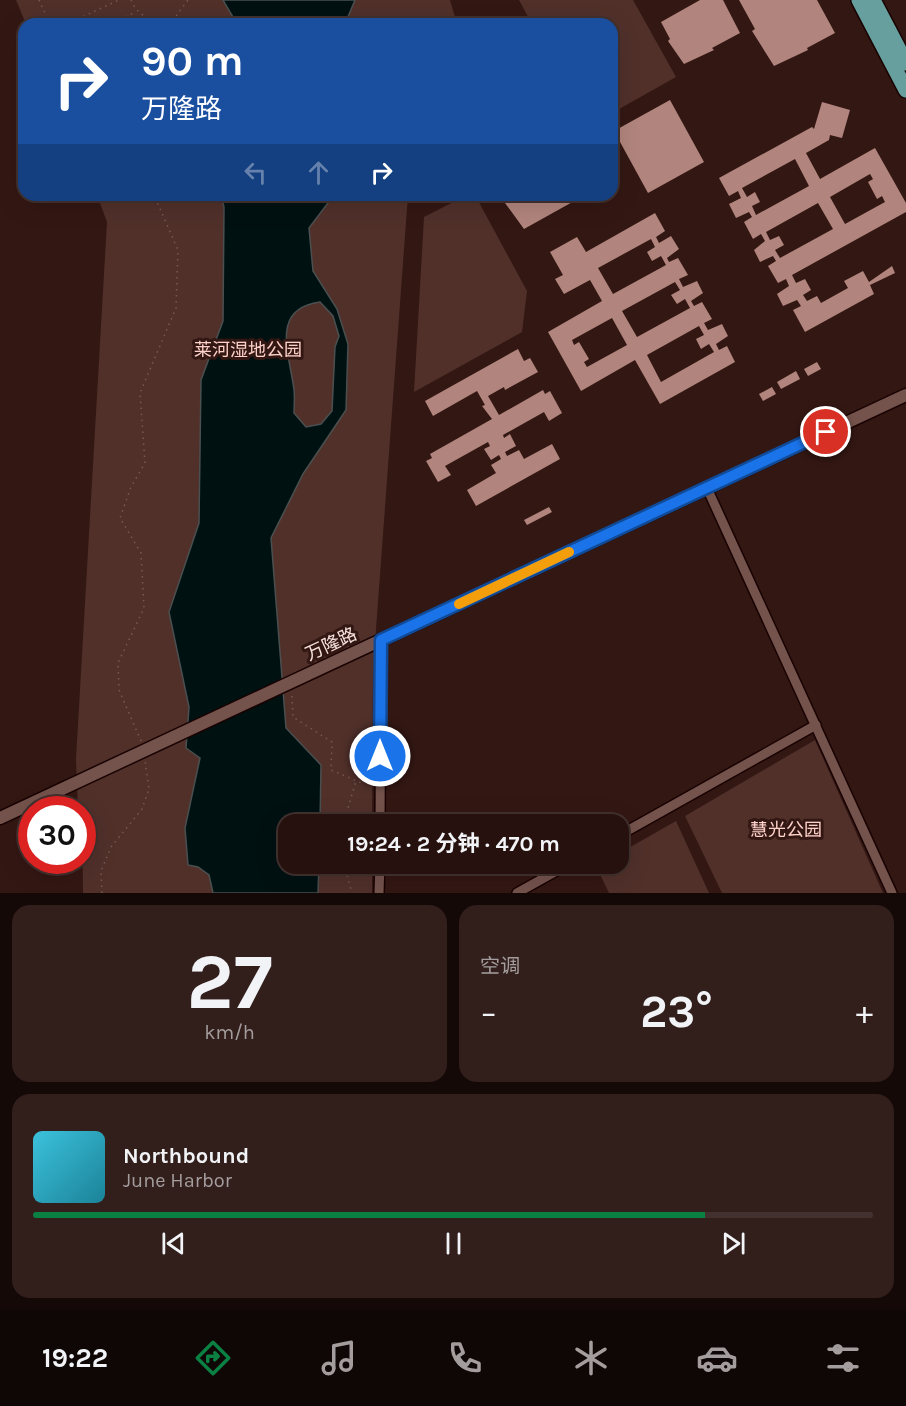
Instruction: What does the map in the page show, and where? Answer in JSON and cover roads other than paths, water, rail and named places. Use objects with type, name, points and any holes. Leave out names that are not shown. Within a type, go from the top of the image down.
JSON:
[{"type":"main road","points":[[859,0],[906,90]]},
{"type":"main road","points":[[873,0],[906,63]]},
{"type":"street","name":"万隆路","points":[[0,818],[906,395]]},
{"type":"street","points":[[707,488],[892,893]]},
{"type":"street","points":[[380,814],[381,640]]},
{"type":"street","points":[[629,830],[816,725]]},
{"type":"street","points":[[380,874],[380,893]]},
{"type":"street","points":[[517,893],[551,874]]},
{"type":"park label","name":"莱河湿地公园","points":[[248,350]]},
{"type":"park label","name":"慧光公园","points":[[786,830]]}]
